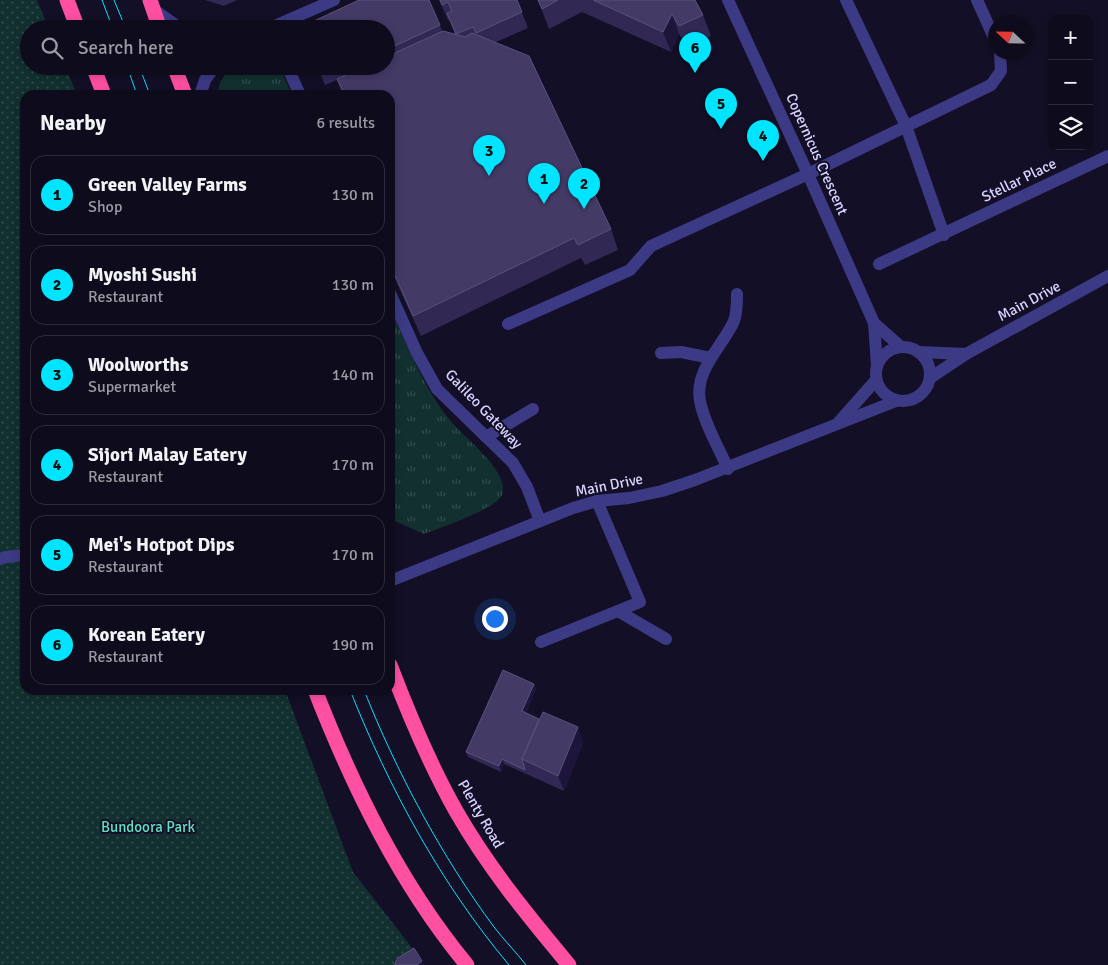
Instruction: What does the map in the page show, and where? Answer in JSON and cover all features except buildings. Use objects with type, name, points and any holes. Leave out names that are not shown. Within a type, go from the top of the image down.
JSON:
[{"type":"highway","points":[[67,0],[75,20]]},
{"type":"highway","points":[[152,5],[157,20]]},
{"type":"highway","points":[[96,75],[102,90]]},
{"type":"highway","points":[[177,75],[182,90]]},
{"type":"highway","name":"Plenty Road","points":[[395,679],[409,715],[456,811],[518,904],[568,965]]},
{"type":"highway","points":[[317,695],[337,745],[387,846],[419,900],[467,965]]},
{"type":"street","name":"Copernicus Crescent","points":[[728,0],[874,323],[877,366]]},
{"type":"street","points":[[846,0],[906,126],[944,235]]},
{"type":"street","points":[[978,0],[988,23]]},
{"type":"street","points":[[287,20],[326,1]]},
{"type":"street","points":[[152,5],[170,20]]},
{"type":"street","points":[[508,324],[630,270],[650,246],[808,174],[991,85],[1001,71],[1000,60]]},
{"type":"street","points":[[202,90],[209,75]]},
{"type":"street","points":[[291,75],[298,90]]},
{"type":"street","name":"Stellar Place","points":[[879,264],[1108,156]]},
{"type":"street","name":"Main Drive","points":[[930,378],[966,354],[1108,276]]},
{"type":"street","points":[[728,468],[700,400],[700,386],[711,358],[734,319],[737,294]]},
{"type":"street","name":"Galileo Gateway","points":[[395,304],[417,353],[437,389],[513,463],[527,487],[540,521]]},
{"type":"street","name":"Copernicus Crescent","points":[[874,323],[901,347]]},
{"type":"street","points":[[918,352],[927,363],[930,378],[923,392],[915,399],[906,401],[896,401],[888,397],[881,391],[876,380],[877,366],[886,353],[901,347],[918,352],[966,354]]},
{"type":"street","points":[[661,353],[681,352],[711,358]]},
{"type":"street","name":"Main Drive","points":[[836,424],[876,380]]},
{"type":"street","name":"Main Drive","points":[[395,579],[573,508],[597,501],[629,498],[662,491],[728,468],[896,401]]},
{"type":"street","points":[[486,437],[533,409]]},
{"type":"street","points":[[541,642],[640,602],[597,501]]},
{"type":"street","points":[[0,559],[20,556]]},
{"type":"street","points":[[618,611],[666,639]]},
{"type":"green space","name":"Bundoora Park","points":[[0,0],[37,0],[45,20],[20,20],[20,75],[69,75],[75,90],[20,90],[20,695],[287,695],[353,872],[413,949],[404,965],[0,965]]},
{"type":"green space","points":[[226,75],[283,75],[290,90],[218,90]]},
{"type":"green space","points":[[395,319],[419,371],[436,401],[457,428],[495,468],[503,486],[502,495],[490,506],[424,534],[395,521]]},
{"type":"tram line","points":[[102,0],[110,20]]},
{"type":"tram line","points":[[114,0],[122,20]]},
{"type":"tram line","points":[[130,75],[135,90]]},
{"type":"tram line","points":[[142,75],[148,90]]},
{"type":"tram line","points":[[352,695],[382,763],[419,834],[461,902],[509,965]]},
{"type":"tram line","points":[[366,695],[405,782],[438,843],[494,927],[526,965]]},
{"type":"place","name":"Korean Eatery","points":[[695,73]]},
{"type":"place","name":"Mei's Hotpot Dips","points":[[721,129]]},
{"type":"place","name":"Sijori Malay Eatery","points":[[763,161]]},
{"type":"place","name":"Woolworths","points":[[489,176]]},
{"type":"place","name":"Green Valley Farms","points":[[544,204]]},
{"type":"place","name":"Myoshi Sushi","points":[[584,209]]}]
